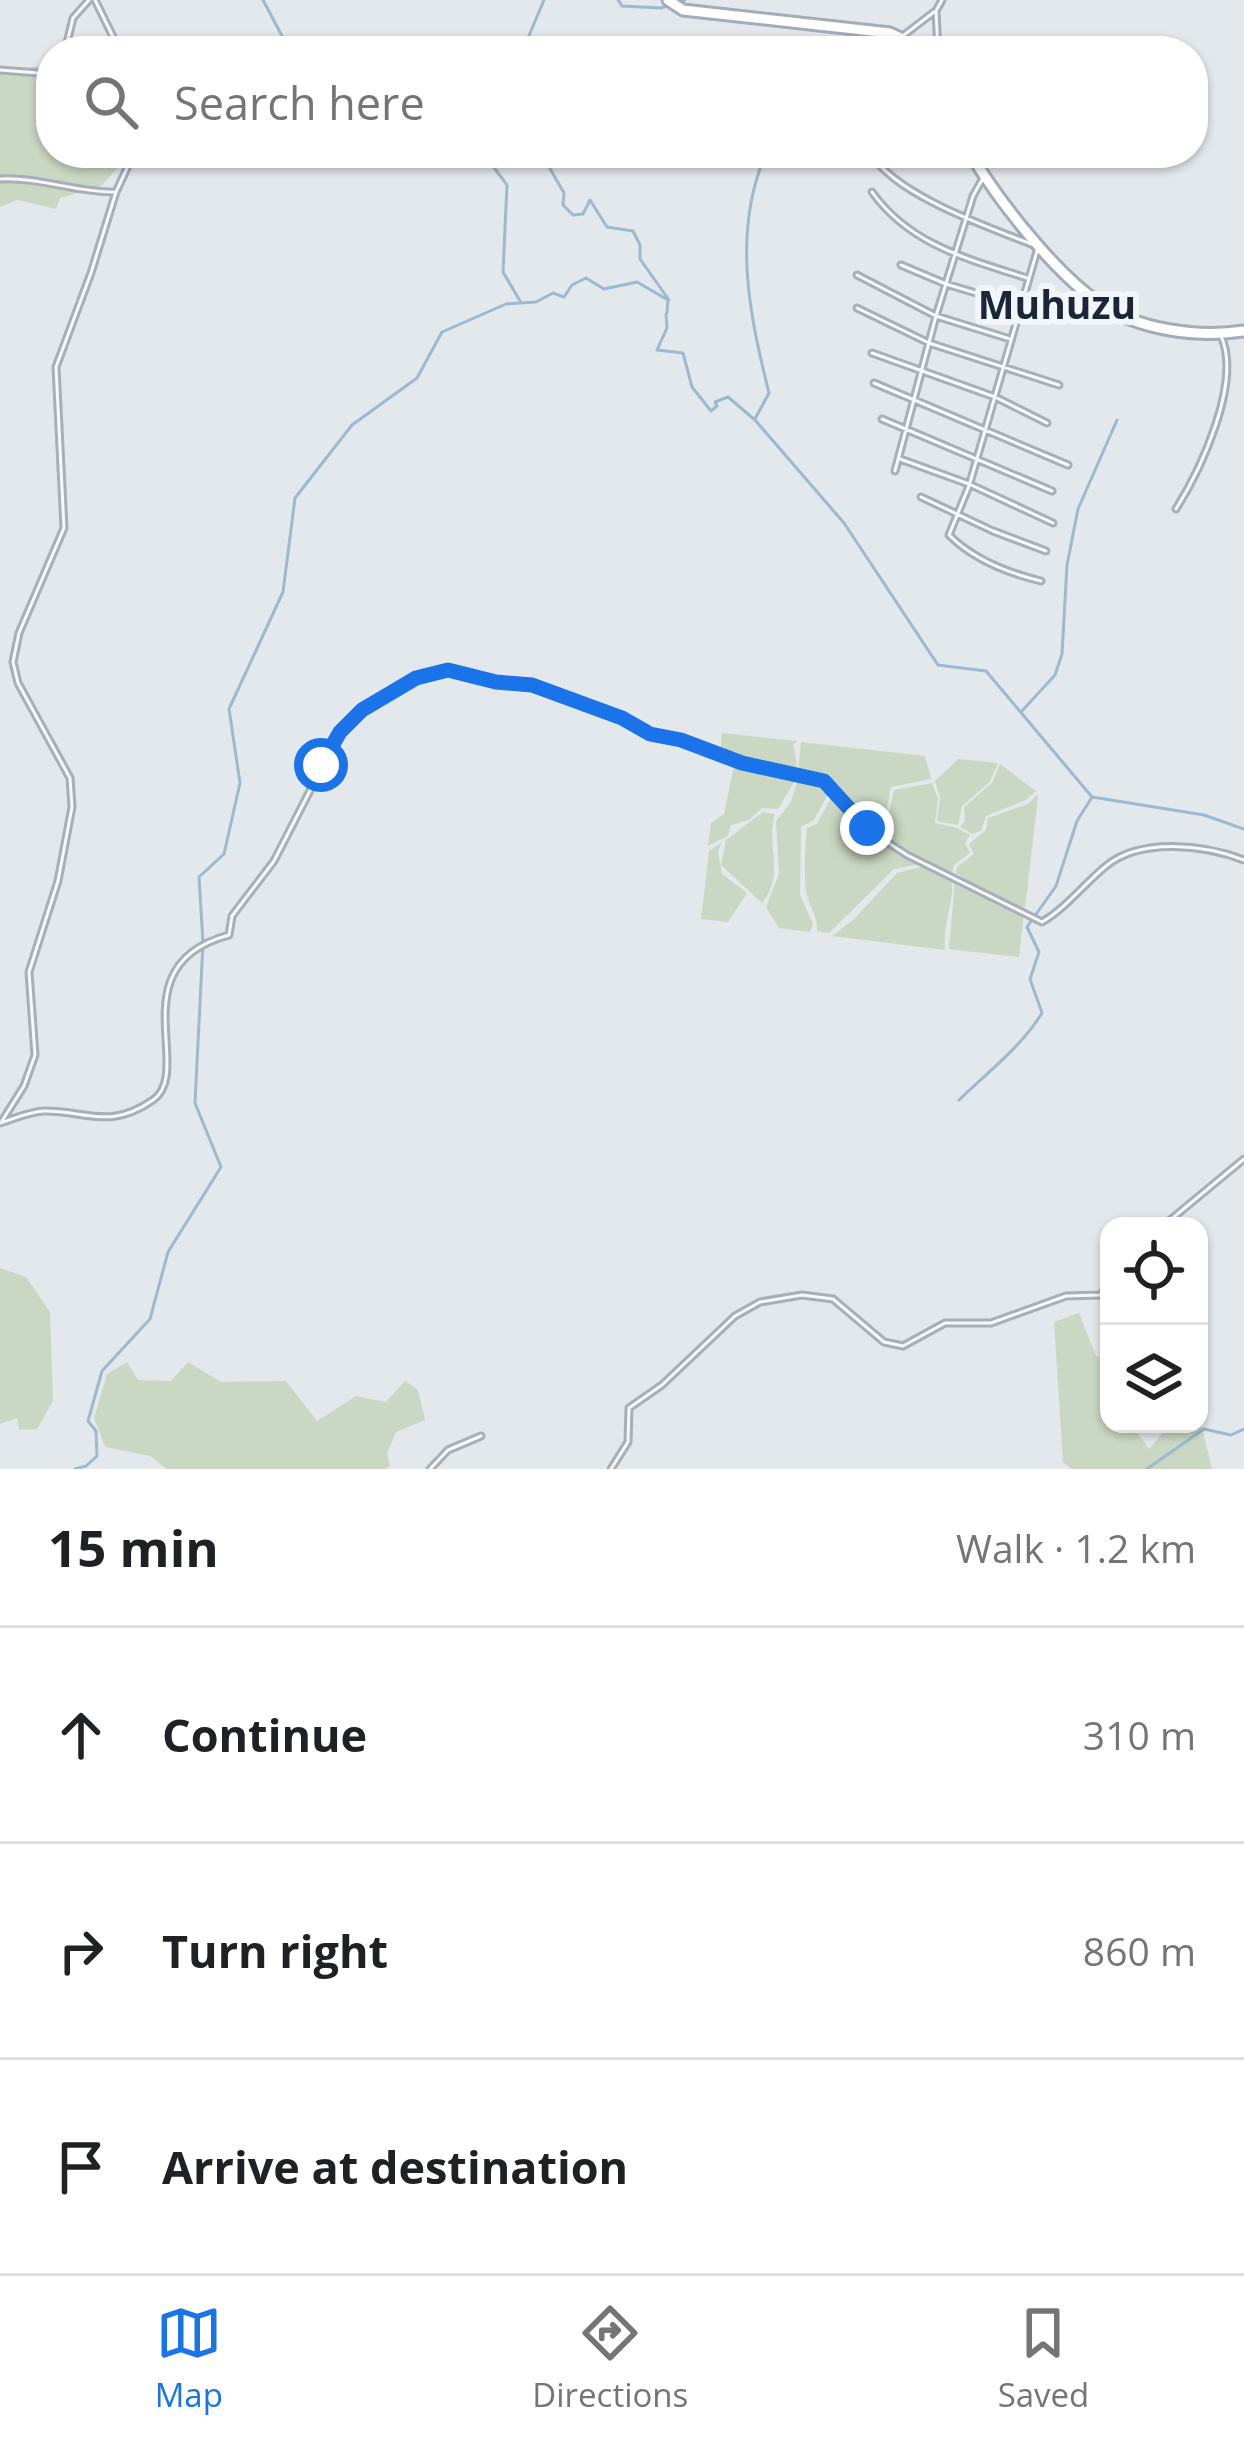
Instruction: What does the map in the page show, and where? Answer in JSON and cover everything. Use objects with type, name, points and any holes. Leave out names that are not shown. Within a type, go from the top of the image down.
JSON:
[{"type":"main road","points":[[671,3],[894,36]]},
{"type":"main road","points":[[979,168],[1039,245],[1107,308],[1169,328],[1220,334],[1244,331]]},
{"type":"street","points":[[68,36],[73,18],[92,0],[112,36]]},
{"type":"street","points":[[909,36],[910,27],[936,11],[942,0]]},
{"type":"street","points":[[936,11],[937,36]]},
{"type":"street","points":[[0,70],[36,73]]},
{"type":"street","points":[[0,1123],[24,1086],[34,1055],[29,972],[68,840],[73,800],[70,778],[18,683],[13,662],[19,633],[64,528],[56,367],[127,168]]},
{"type":"street","points":[[884,168],[917,194],[966,219],[1039,245],[969,484],[949,536],[1003,569],[1041,581]]},
{"type":"street","points":[[895,472],[936,316],[978,184],[985,177]]},
{"type":"street","points":[[0,179],[116,192]]},
{"type":"street","points":[[872,192],[899,224],[955,256],[1029,279]]},
{"type":"street","points":[[901,265],[1021,306]]},
{"type":"street","points":[[857,275],[936,316],[1012,339]]},
{"type":"street","points":[[856,308],[929,343],[1059,385]]},
{"type":"street","points":[[1176,509],[1209,447],[1227,368],[1220,334]]},
{"type":"street","points":[[872,353],[994,398],[1047,424]]},
{"type":"street","points":[[874,382],[1068,465]]},
{"type":"street","points":[[882,419],[1052,491]]},
{"type":"street","points":[[897,458],[969,484],[1053,523]]},
{"type":"street","points":[[921,497],[1046,551]]},
{"type":"street","points":[[0,1123],[45,1111],[106,1118],[157,1097],[165,1081],[164,1017],[175,969],[202,943],[230,935],[232,916],[274,861],[330,747],[352,718],[427,675],[448,670],[532,685],[622,718],[650,734],[742,763],[824,781],[861,825],[907,855],[1042,922],[1106,866],[1132,853],[1196,849],[1244,860]]},
{"type":"street","points":[[1174,1217],[1244,1159]]},
{"type":"street","points":[[611,1469],[628,1442],[629,1408],[662,1385],[736,1316],[760,1302],[802,1295],[832,1299],[884,1342],[903,1346],[946,1323],[1008,1319],[1066,1297],[1100,1295]]},
{"type":"street","points":[[430,1469],[459,1443],[481,1436]]},
{"type":"green space","points":[[36,66],[36,168],[117,168],[101,186],[60,198],[56,209],[17,200],[0,207],[0,74]]},
{"type":"green space","points":[[722,733],[797,741],[793,745],[795,772],[720,752]]},
{"type":"green space","points":[[801,742],[925,756],[931,779],[891,787],[882,834],[861,825],[828,780],[798,772]]},
{"type":"green space","points":[[958,759],[998,763],[990,782],[962,806],[958,825],[937,821],[940,798],[935,781]]},
{"type":"green space","points":[[735,761],[796,779],[778,809],[762,808],[749,820],[731,825],[728,836],[708,846],[711,823],[724,814]]},
{"type":"green space","points":[[1000,764],[1036,791],[986,816],[981,831],[972,834],[960,827],[965,821],[964,807],[992,783]]},
{"type":"green space","points":[[799,777],[831,789],[814,820],[801,827],[800,895],[813,924],[810,932],[779,928],[766,907],[779,874],[776,821],[791,802]]},
{"type":"green space","points":[[932,783],[938,799],[935,823],[970,835],[965,843],[970,853],[954,865],[952,873],[914,857],[884,836],[894,790]]},
{"type":"green space","points":[[833,794],[859,828],[919,864],[894,869],[829,933],[817,931],[806,891],[805,860],[807,828],[817,824]]},
{"type":"green space","points":[[1037,795],[1025,907],[1002,902],[956,873],[974,854],[969,844],[986,830],[988,818],[1028,804]]},
{"type":"green space","points":[[763,812],[775,814],[773,881],[762,903],[721,865],[726,840]]},
{"type":"green space","points":[[722,842],[718,851],[722,874],[747,893],[728,922],[701,919],[709,851]]},
{"type":"green space","points":[[929,865],[952,876],[945,950],[832,936],[897,873]]},
{"type":"green space","points":[[955,878],[1001,907],[1024,913],[1019,957],[949,949]]},
{"type":"green space","points":[[0,1268],[26,1277],[50,1312],[53,1401],[37,1429],[19,1430],[17,1418],[0,1424]]},
{"type":"green space","points":[[1079,1313],[1100,1358],[1100,1433],[1137,1433],[1149,1449],[1162,1433],[1203,1433],[1212,1469],[1071,1469],[1063,1462],[1054,1322]]},
{"type":"green space","points":[[127,1362],[138,1380],[171,1381],[188,1362],[221,1382],[286,1381],[317,1421],[356,1396],[386,1402],[405,1381],[418,1390],[425,1420],[396,1432],[387,1454],[390,1466],[385,1469],[167,1469],[150,1456],[105,1447],[94,1418],[107,1374]]},
{"type":"waterway","points":[[263,0],[282,36]]},
{"type":"waterway","points":[[529,36],[544,0]]},
{"type":"waterway","points":[[618,0],[622,6],[661,8],[685,0]]},
{"type":"waterway","points":[[494,168],[507,185],[503,272],[520,301]]},
{"type":"waterway","points":[[550,168],[564,193],[563,205],[573,215],[583,214],[590,200],[607,227],[633,231],[640,259],[669,300]]},
{"type":"waterway","points":[[755,419],[769,393],[747,273],[749,213],[761,168]]},
{"type":"waterway","points":[[75,1469],[97,1456],[96,1431],[88,1421],[102,1371],[150,1319],[168,1252],[221,1167],[195,1103],[203,943],[199,877],[224,854],[240,783],[229,709],[283,592],[295,498],[352,425],[417,378],[442,332],[506,304],[536,302],[553,293],[564,297],[572,285],[586,278],[604,289],[637,282],[668,300],[667,313]]},
{"type":"waterway","points":[[666,314],[667,328],[657,350],[683,353],[692,387],[711,411],[715,402],[728,397],[755,420],[844,523],[938,665],[986,671],[1092,797],[1204,815],[1244,829]]},
{"type":"waterway","points":[[1021,712],[1055,675],[1062,654],[1067,565],[1078,509],[1117,420]]},
{"type":"waterway","points":[[959,1100],[1014,1048],[1042,1013],[1030,979],[1039,952],[1027,927],[1056,886],[1077,821],[1092,797]]},
{"type":"waterway","points":[[1147,1469],[1204,1429],[1231,1435],[1244,1429]]},
{"type":"district","name":"Muhuzu","points":[[1057,303]]},
{"type":"route","points":[[321,765],[340,732],[362,710],[416,678],[448,670],[532,685],[622,718],[650,734],[708,748],[742,763],[824,781],[867,828]]}]
